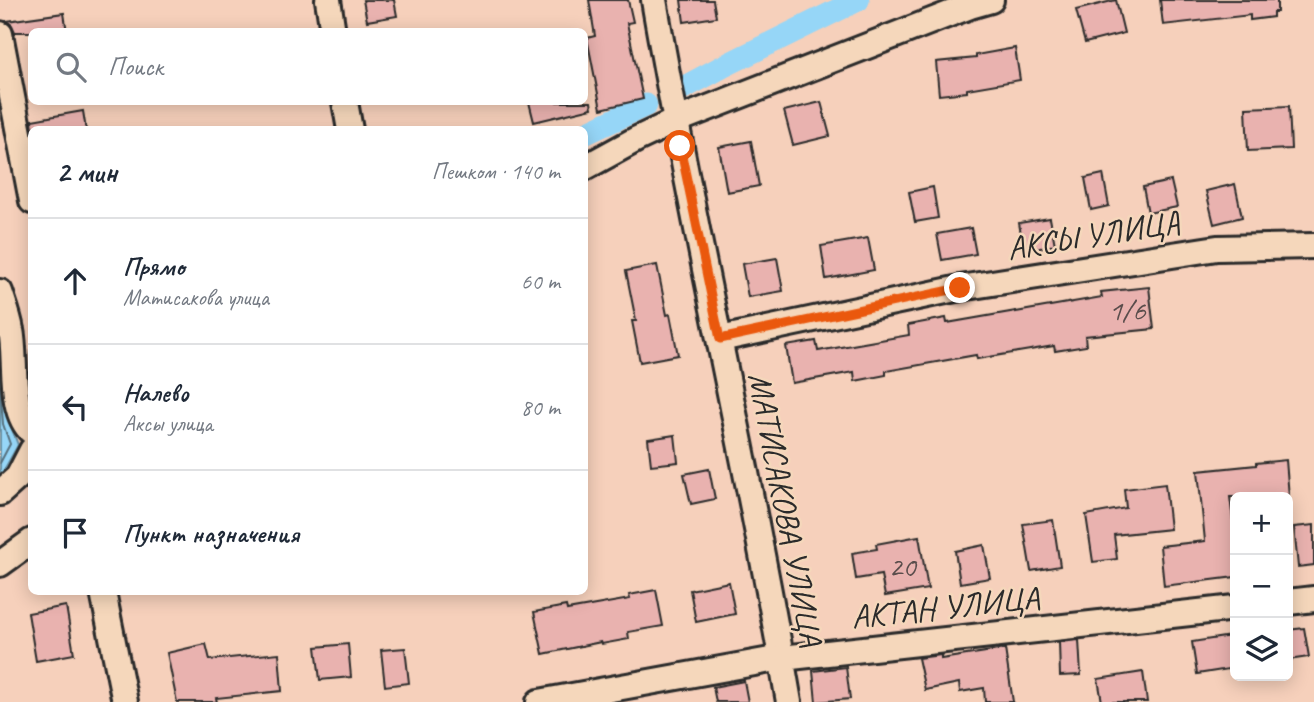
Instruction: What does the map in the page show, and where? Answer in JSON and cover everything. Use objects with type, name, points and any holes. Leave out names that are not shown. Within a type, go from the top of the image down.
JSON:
[{"type":"street","points":[[328,0],[332,28]]},
{"type":"street","name":"МАТИСАКОВА УЛИЦА","points":[[654,0],[675,121],[720,339],[789,702]]},
{"type":"street","points":[[588,166],[675,121],[976,2]]},
{"type":"street","points":[[0,34],[7,109],[28,186]]},
{"type":"street","points":[[346,105],[349,126]]},
{"type":"street","name":"АКСЫ УЛИЦА","points":[[720,339],[960,288],[1217,248],[1314,246]]},
{"type":"street","points":[[0,292],[12,331],[18,410],[28,429]]},
{"type":"street","points":[[0,494],[18,477],[28,458]]},
{"type":"street","points":[[0,564],[28,544]]},
{"type":"street","points":[[104,595],[125,702]]},
{"type":"street","points":[[1293,601],[1314,599]]},
{"type":"street","name":"АКТАН УЛИЦА","points":[[539,702],[782,658],[1230,609]]},
{"type":"water","points":[[0,309],[10,424],[18,445],[0,477]]},
{"type":"building","points":[[363,0],[394,0],[397,16],[367,21]]},
{"type":"building","points":[[589,0],[628,0],[633,22],[627,23],[643,99],[601,109],[588,43],[588,38],[595,36]]},
{"type":"building","points":[[681,0],[713,0],[716,17],[684,22]]},
{"type":"building","points":[[1116,0],[1124,33],[1085,43],[1076,10]]},
{"type":"building","points":[[1160,0],[1277,0],[1277,12],[1273,12],[1273,17],[1250,20],[1250,15],[1163,25]]},
{"type":"building","points":[[64,13],[66,28],[28,28],[28,32],[15,32],[7,21]]},
{"type":"building","points":[[1015,48],[1020,80],[967,89],[967,92],[939,95],[936,62],[976,58],[976,55]]},
{"type":"building","points":[[588,102],[591,102],[592,108],[534,122],[530,105],[588,105]]},
{"type":"building","points":[[821,102],[830,136],[793,145],[784,111]]},
{"type":"building","points":[[1289,106],[1291,149],[1248,151],[1246,108]]},
{"type":"building","points":[[83,111],[85,126],[33,126],[32,120]]},
{"type":"building","points":[[751,141],[759,186],[727,192],[719,147]]},
{"type":"building","points":[[1103,174],[1109,206],[1091,210],[1085,178]]},
{"type":"building","points":[[1171,181],[1177,207],[1148,213],[1143,187]]},
{"type":"building","points":[[1235,184],[1242,217],[1214,224],[1206,191]]},
{"type":"building","points":[[933,187],[938,218],[915,222],[909,192]]},
{"type":"building","points":[[1050,218],[1055,245],[1024,251],[1019,223]]},
{"type":"building","points":[[971,228],[976,254],[942,260],[937,234]]},
{"type":"building","points":[[868,238],[874,270],[826,279],[821,246]]},
{"type":"building","points":[[777,258],[783,291],[748,297],[742,264]]},
{"type":"building","points":[[657,265],[678,355],[640,362],[632,321],[636,321],[626,271]]},
{"type":"building","points":[[1149,287],[1154,329],[1085,336],[1086,346],[1055,351],[1054,346],[977,359],[976,355],[886,371],[886,375],[855,381],[854,372],[792,383],[786,346],[816,341],[818,351],[909,335],[908,325],[946,318],[947,323],[1102,297],[1101,292]]},
{"type":"building","points":[[675,435],[678,462],[651,465],[648,439]]},
{"type":"building","points":[[1286,460],[1289,492],[1230,492],[1230,578],[1164,586],[1160,546],[1205,541],[1198,471]]},
{"type":"building","points":[[709,469],[715,499],[691,504],[684,474]]},
{"type":"building","points":[[1165,484],[1170,529],[1114,535],[1117,559],[1093,562],[1086,515],[1126,508],[1124,489]]},
{"type":"building","points":[[1053,520],[1060,566],[1031,571],[1023,524]]},
{"type":"building","points":[[1314,525],[1314,565],[1298,567],[1294,527]]},
{"type":"building","points":[[919,536],[928,589],[885,596],[881,575],[856,579],[852,553],[877,549],[876,544]]},
{"type":"building","points":[[984,545],[990,578],[960,583],[955,551]]},
{"type":"building","points":[[729,582],[735,614],[696,622],[690,590]]},
{"type":"building","points":[[656,590],[663,626],[628,632],[629,639],[543,654],[534,612],[566,606],[567,610],[630,599],[629,595]]},
{"type":"building","points":[[66,606],[74,654],[36,661],[28,613]]},
{"type":"building","points":[[1304,628],[1309,657],[1293,659],[1293,629]]},
{"type":"building","points":[[1230,636],[1230,669],[1197,674],[1192,642]]},
{"type":"building","points":[[1079,640],[1081,675],[1060,676],[1059,642]]},
{"type":"building","points":[[206,644],[210,660],[279,653],[282,691],[216,698],[217,702],[177,702],[167,653]]},
{"type":"building","points":[[348,644],[351,677],[320,680],[316,647]]},
{"type":"building","points":[[405,648],[409,683],[385,686],[381,650]]},
{"type":"building","points":[[1005,649],[1013,702],[985,702],[984,688],[960,692],[959,683],[925,690],[918,658],[941,655],[941,659]]},
{"type":"building","points":[[846,667],[850,699],[816,702],[813,671]]},
{"type":"building","points":[[1143,672],[1147,702],[1102,702],[1098,679]]},
{"type":"building","points":[[744,681],[748,702],[716,702],[713,687]]},
{"type":"waterway","points":[[683,88],[858,0]]},
{"type":"waterway","points":[[588,132],[646,105]]},
{"type":"route","points":[[680,146],[720,339],[960,288]]}]
